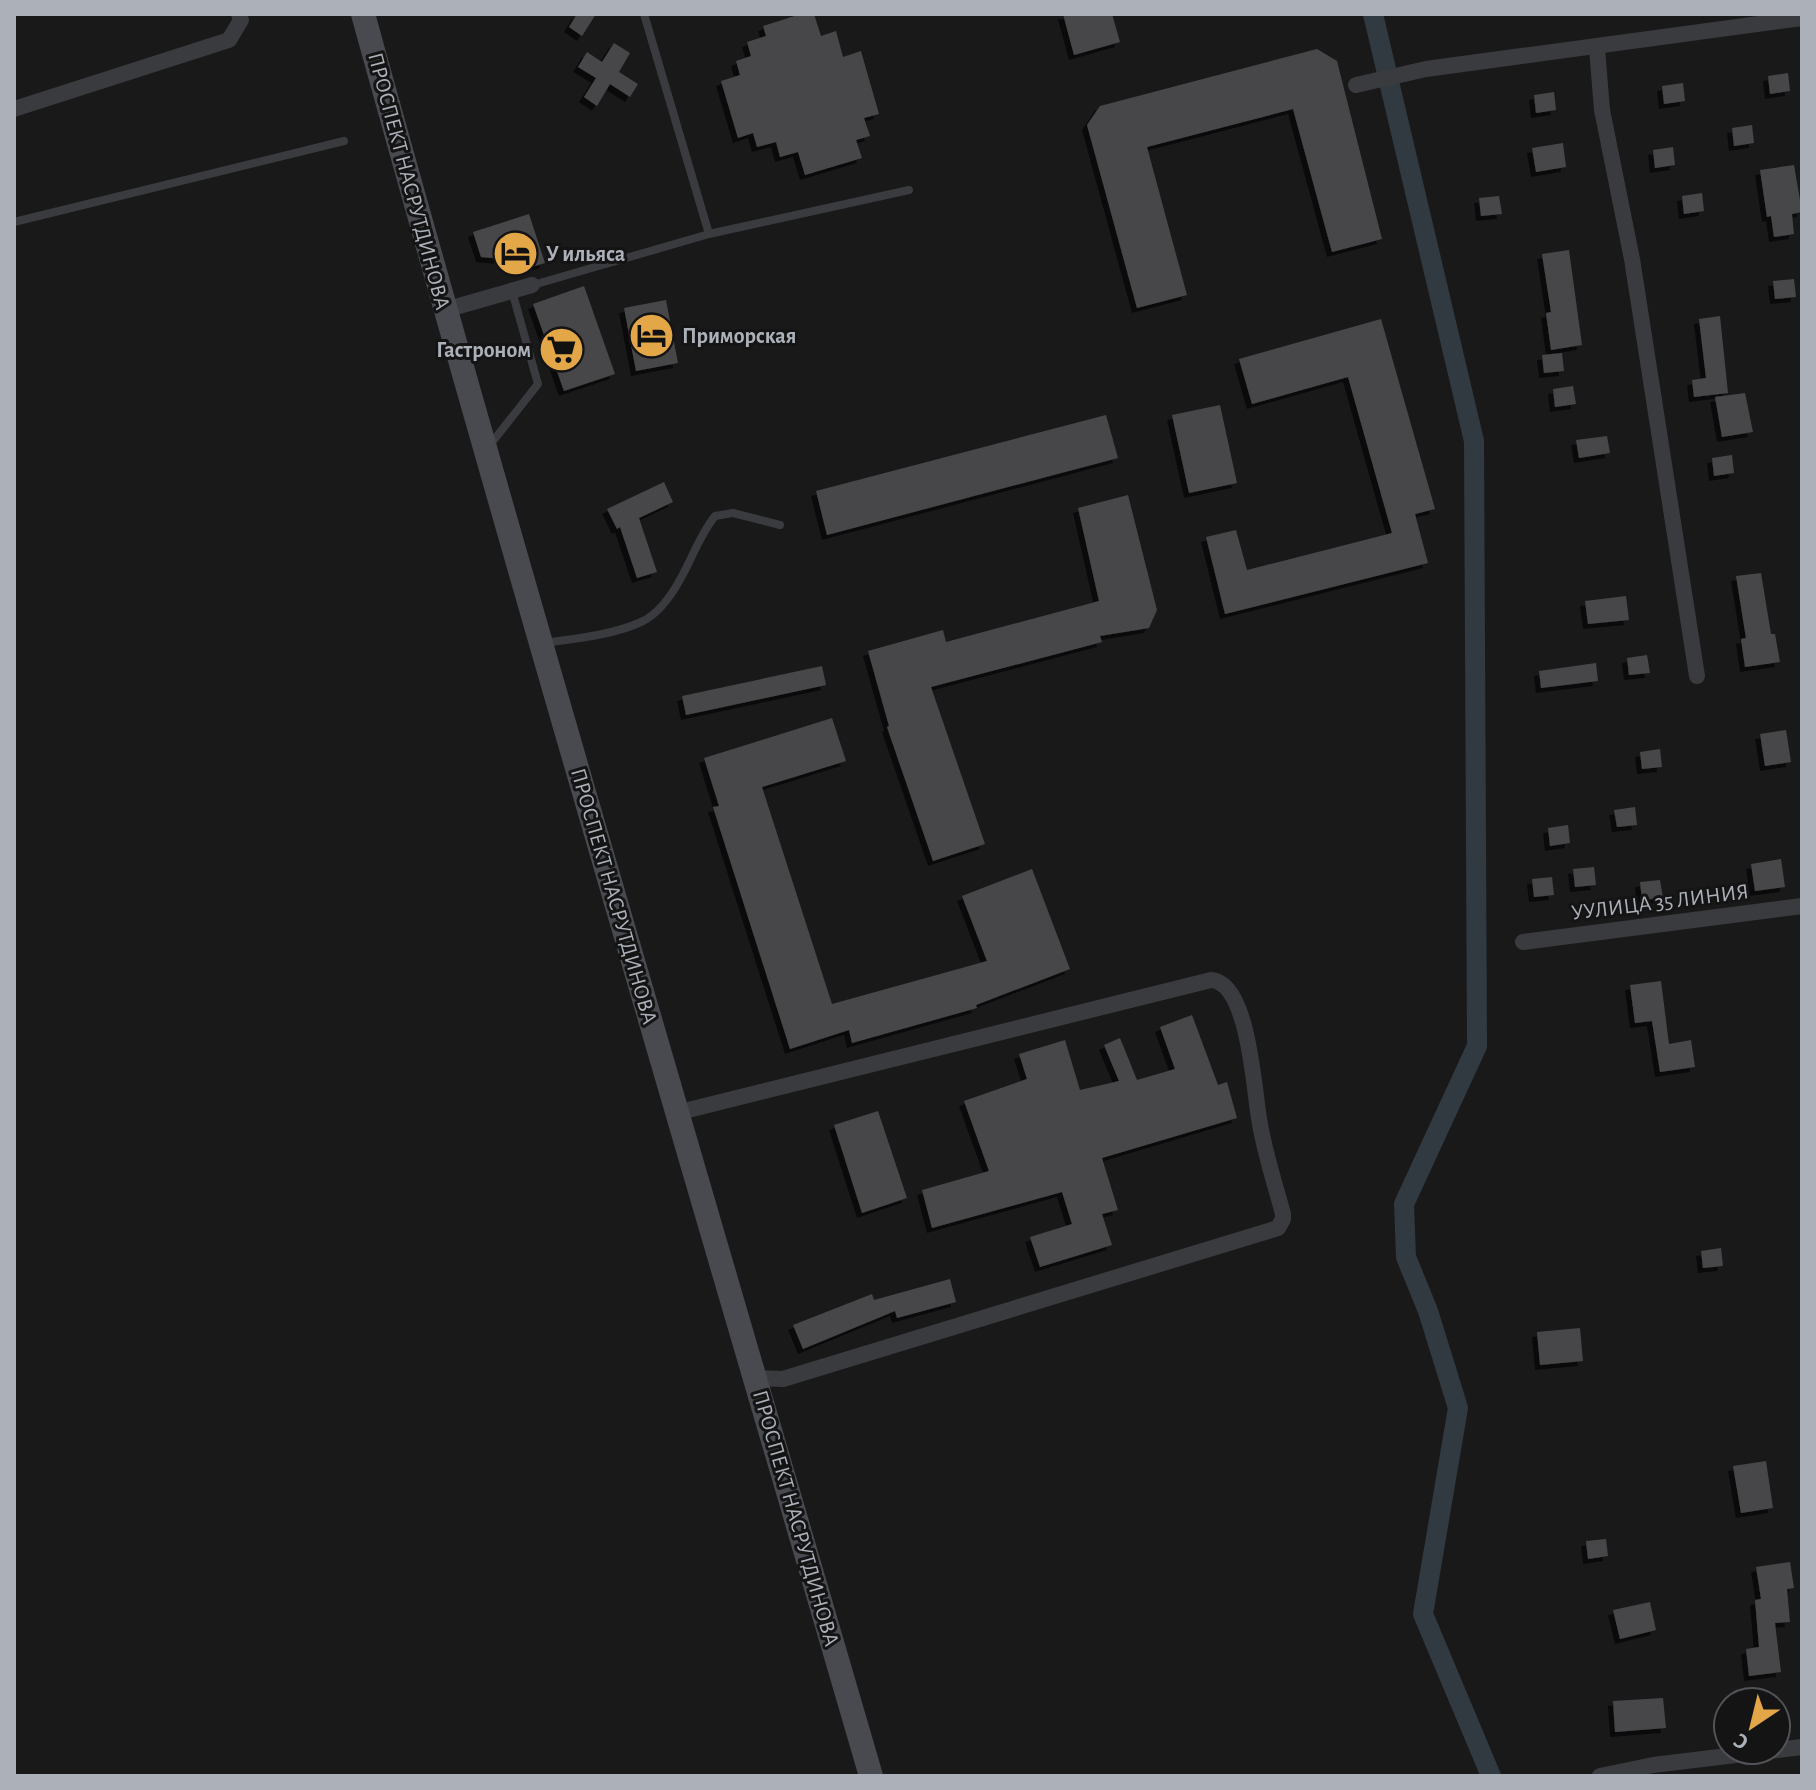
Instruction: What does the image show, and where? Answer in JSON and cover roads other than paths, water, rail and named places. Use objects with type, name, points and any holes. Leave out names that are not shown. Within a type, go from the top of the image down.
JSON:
[{"type":"main road","name":"ПРОСПЕКТ НАСРУТДИНОВА","points":[[363,14],[676,1113],[871,1776]]},
{"type":"street","points":[[14,109],[229,40],[241,20],[239,14]]},
{"type":"street","points":[[1356,85],[1426,69],[1799,20]]},
{"type":"street","points":[[1597,48],[1602,110],[1632,259],[1697,676]]},
{"type":"street","points":[[445,310],[532,285]]},
{"type":"street","name":"УУЛИЦА 35 ЛИНИЯ","points":[[1523,942],[1802,906]]},
{"type":"street","points":[[676,1113],[1211,980],[1220,981],[1227,988],[1248,1039],[1260,1125],[1283,1214],[1278,1228],[783,1379],[755,1378]]},
{"type":"street","points":[[1600,1776],[1653,1765],[1802,1747]]},
{"type":"lane","points":[[644,14],[709,234]]},
{"type":"lane","points":[[14,222],[344,141]]},
{"type":"lane","points":[[532,285],[709,234],[909,190]]},
{"type":"lane","points":[[487,449],[538,384],[512,291]]},
{"type":"lane","points":[[542,643],[585,637],[643,622],[665,603],[704,530],[715,516],[733,513],[780,525]]},
{"type":"waterway","points":[[1373,14],[1474,441],[1477,1046],[1404,1204],[1406,1257],[1428,1311],[1458,1408],[1423,1614],[1491,1776]]},
{"type":"place","name":"У ильяса","points":[[515,254]]},
{"type":"place","name":"Приморская","points":[[651,336]]},
{"type":"place","name":"Гастроном","points":[[562,350]]}]
